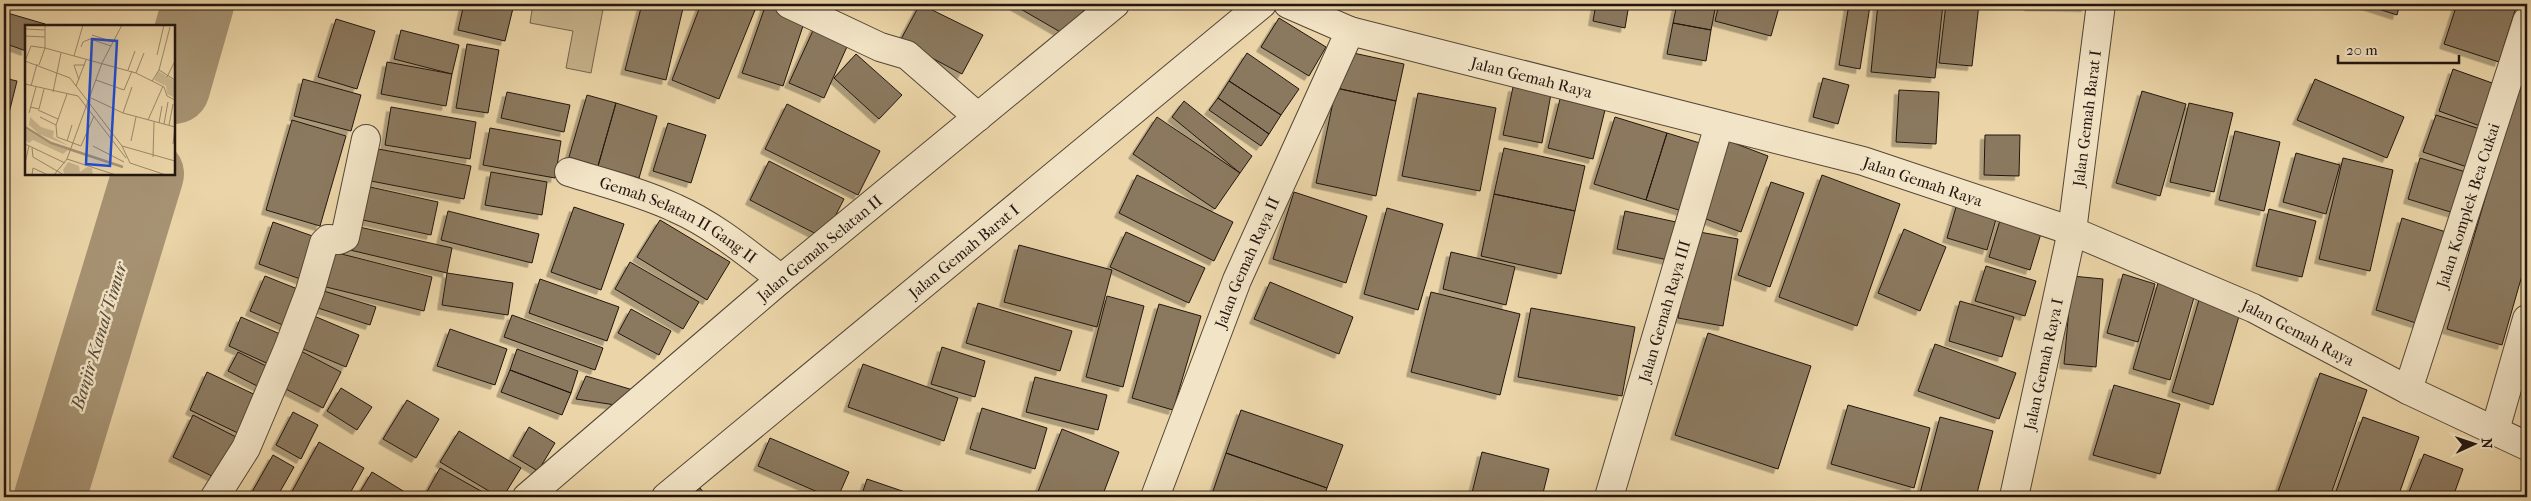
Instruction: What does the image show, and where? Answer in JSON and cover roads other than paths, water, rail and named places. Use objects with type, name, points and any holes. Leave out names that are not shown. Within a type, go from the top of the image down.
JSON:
[{"type":"street","points":[[789,4],[872,44],[907,55],[978,116]]},
{"type":"street","name":"Jalan Gemah Selatan II","points":[[527,497],[781,279],[1115,4]]},
{"type":"street","name":"Jalan Gemah Barat I","points":[[666,497],[1262,4]]},
{"type":"street","name":"Jalan Gemah Raya","points":[[1288,4],[1350,30],[1863,162],[2072,231],[2253,308],[2408,390],[2527,446]]},
{"type":"street","name":"Jalan Gemah Barat I","points":[[2072,231],[2101,4]]},
{"type":"street","name":"Jalan Komplek Bea Cukai","points":[[2408,390],[2527,21]]},
{"type":"street","name":"Jalan Gemah Raya II","points":[[1156,497],[1236,280],[1350,30]]},
{"type":"street","name":"Jalan Gemah Raya III","points":[[1609,497],[1719,125]]},
{"type":"street","points":[[214,497],[246,448],[288,349],[310,291],[324,243],[328,239],[339,240],[345,237],[366,139]]},
{"type":"street","name":"Gemah Selatan II Gang II","points":[[569,172],[652,198],[676,208],[726,236],[781,279]]},
{"type":"street","name":"Jalan Gemah Raya I","points":[[2014,497],[2072,231]]},
{"type":"street","points":[[2495,430],[2527,319]]},
{"type":"waterway","name":"Banjir Kanal Timur","points":[[175,84],[198,4]]},
{"type":"waterway","name":"Banjir Kanal Timur","points":[[50,497],[148,175]]}]
